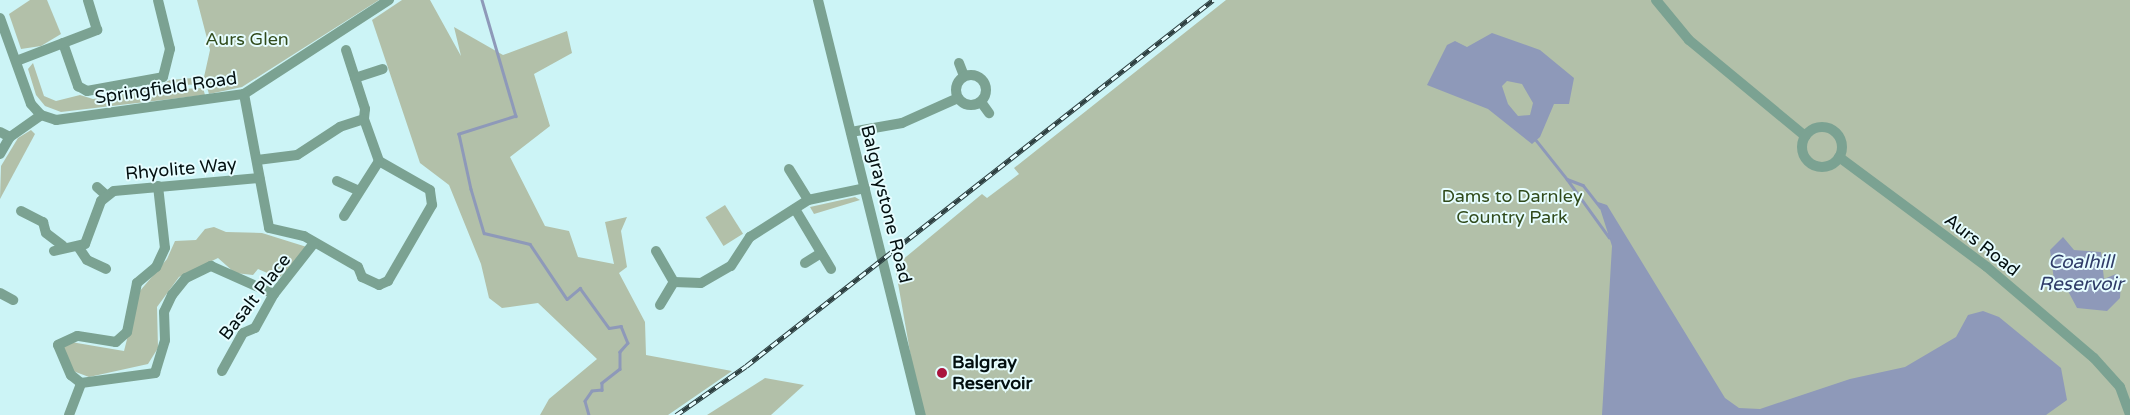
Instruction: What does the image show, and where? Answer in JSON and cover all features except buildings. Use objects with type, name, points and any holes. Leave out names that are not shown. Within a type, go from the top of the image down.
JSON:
[{"type":"street","points":[[19,60],[97,30],[88,0]]},
{"type":"street","points":[[64,44],[78,86],[87,91],[163,77],[170,49],[158,0]]},
{"type":"street","name":"Springfield Road","points":[[41,115],[76,118],[244,94],[389,0]]},
{"type":"street","name":"Balgraystone Road","points":[[818,0],[921,415]]},
{"type":"street","points":[[1656,0],[1689,40],[1805,136]]},
{"type":"street","points":[[0,18],[19,60],[31,104],[41,115],[10,137],[0,154]]},
{"type":"street","points":[[244,94],[269,228],[304,236],[358,267],[362,277],[374,284],[388,281],[434,197],[379,161],[364,119],[355,78],[346,50]]},
{"type":"street","points":[[959,63],[964,76]]},
{"type":"street","points":[[355,78],[383,69]]},
{"type":"street","points":[[958,98],[957,83],[964,76],[979,76],[985,84],[981,102],[989,113]]},
{"type":"street","points":[[851,132],[902,123],[958,98]]},
{"type":"street","points":[[958,98],[971,106],[981,102]]},
{"type":"street","points":[[257,160],[297,155],[340,127],[364,119]]},
{"type":"street","points":[[1816,127],[1830,128],[1842,144],[1839,157],[1830,165],[1811,164],[1803,154],[1805,136],[1816,127]]},
{"type":"street","points":[[0,132],[10,137]]},
{"type":"street","name":"Aurs Road","points":[[1839,157],[1987,267],[2094,358],[2120,386],[2130,415]]},
{"type":"street","points":[[344,216],[357,190],[379,161]]},
{"type":"street","points":[[789,169],[808,200]]},
{"type":"street","name":"Rhyolite Way","points":[[106,195],[158,186],[259,178]]},
{"type":"street","points":[[337,181],[357,190]]},
{"type":"street","points":[[81,383],[65,367],[58,345],[78,336],[116,342],[127,332],[137,283],[156,267],[165,248],[158,186]]},
{"type":"street","name":"Rhyolite Way","points":[[97,187],[106,195]]},
{"type":"street","points":[[656,251],[674,282],[688,286],[714,278],[731,266],[750,237],[808,200],[865,188]]},
{"type":"street","name":"Rhyolite Way","points":[[79,248],[99,217],[106,195]]},
{"type":"street","points":[[795,209],[831,269]]},
{"type":"street","points":[[21,211],[43,222],[46,234],[59,248],[79,248],[87,260],[106,269]]},
{"type":"street","name":"Basalt Place","points":[[222,371],[243,333],[255,328],[274,294],[314,243]]},
{"type":"street","points":[[805,263],[821,253]]},
{"type":"street","points":[[81,383],[155,374],[165,340],[164,312],[172,295],[186,278],[211,266],[274,294]]},
{"type":"street","points":[[660,305],[674,282]]},
{"type":"street","points":[[0,293],[13,300]]},
{"type":"street","points":[[70,415],[81,383]]},
{"type":"green space","points":[[30,0],[47,0],[61,34],[41,46],[21,49],[9,14]]},
{"type":"green space","name":"Aurs Glen","points":[[197,0],[379,0],[242,87],[209,94],[206,84],[158,86],[170,80],[204,77],[210,50]]},
{"type":"green space","points":[[402,0],[430,0],[461,56],[454,27],[503,55],[567,31],[572,53],[534,74],[550,126],[510,157],[545,226],[569,231],[578,257],[614,264],[605,222],[627,217],[621,231],[627,267],[619,273],[645,322],[646,355],[732,371],[668,415],[540,415],[549,399],[597,359],[538,303],[502,308],[489,298],[481,264],[449,185],[420,163],[372,20]]},
{"type":"green space","name":"Dams to Darnley Country Park","points":[[1226,0],[2130,0],[2130,415],[921,415],[895,266],[982,194],[987,198],[1019,174],[1014,168]]},
{"type":"green space","points":[[33,63],[44,96],[56,101],[80,95],[93,99],[130,93],[154,85],[158,90],[203,88],[205,95],[61,112],[45,106],[36,95],[28,69]]},
{"type":"green space","points":[[31,130],[35,134],[0,199],[1,166],[18,138]]},
{"type":"green space","points":[[855,197],[860,200],[814,214],[810,207]]},
{"type":"green space","points":[[725,205],[743,234],[724,246],[705,217]]},
{"type":"green space","points":[[214,227],[226,232],[262,233],[310,248],[279,278],[258,269],[253,275],[235,273],[218,258],[179,277],[157,307],[158,348],[148,364],[89,377],[73,371],[63,346],[71,342],[124,351],[139,292],[167,259],[175,241],[196,240],[205,229]]},
{"type":"green space","points":[[765,378],[804,385],[771,415],[707,415]]},
{"type":"water","points":[[1492,33],[1540,50],[1574,78],[1569,104],[1554,104],[1540,137],[1532,144],[1488,109],[1427,85],[1447,45],[1455,41],[1467,47]],"holes":[[[1507,81],[1522,84],[1533,103],[1530,115],[1518,116],[1508,104],[1502,86]]]},
{"type":"water","points":[[1598,202],[1607,205],[1725,398],[1739,408],[1760,409],[1850,379],[1905,367],[1956,337],[1968,315],[1983,311],[1999,317],[2061,368],[2067,400],[2046,415],[1602,415],[1612,246]]},
{"type":"water","name":"Coalhill Reservoir","points":[[2063,237],[2074,250],[2101,252],[2104,279],[2116,274],[2121,280],[2120,298],[2107,311],[2077,308],[2068,291],[2054,280],[2050,250]]},
{"type":"waterway","points":[[482,0],[516,116],[459,134],[471,189],[484,233],[530,244],[567,299],[580,288],[609,328],[621,326],[628,343],[620,352],[620,369],[602,383],[602,390],[592,391],[585,401],[589,415]]},
{"type":"waterway","points":[[1536,140],[1567,179],[1583,185],[1600,207]]},
{"type":"waterway","points":[[1567,179],[1609,237]]},
{"type":"railway","points":[[676,415],[746,366],[1213,0]]},
{"type":"place","name":"Balgray Reservoir","points":[[942,373]]}]
